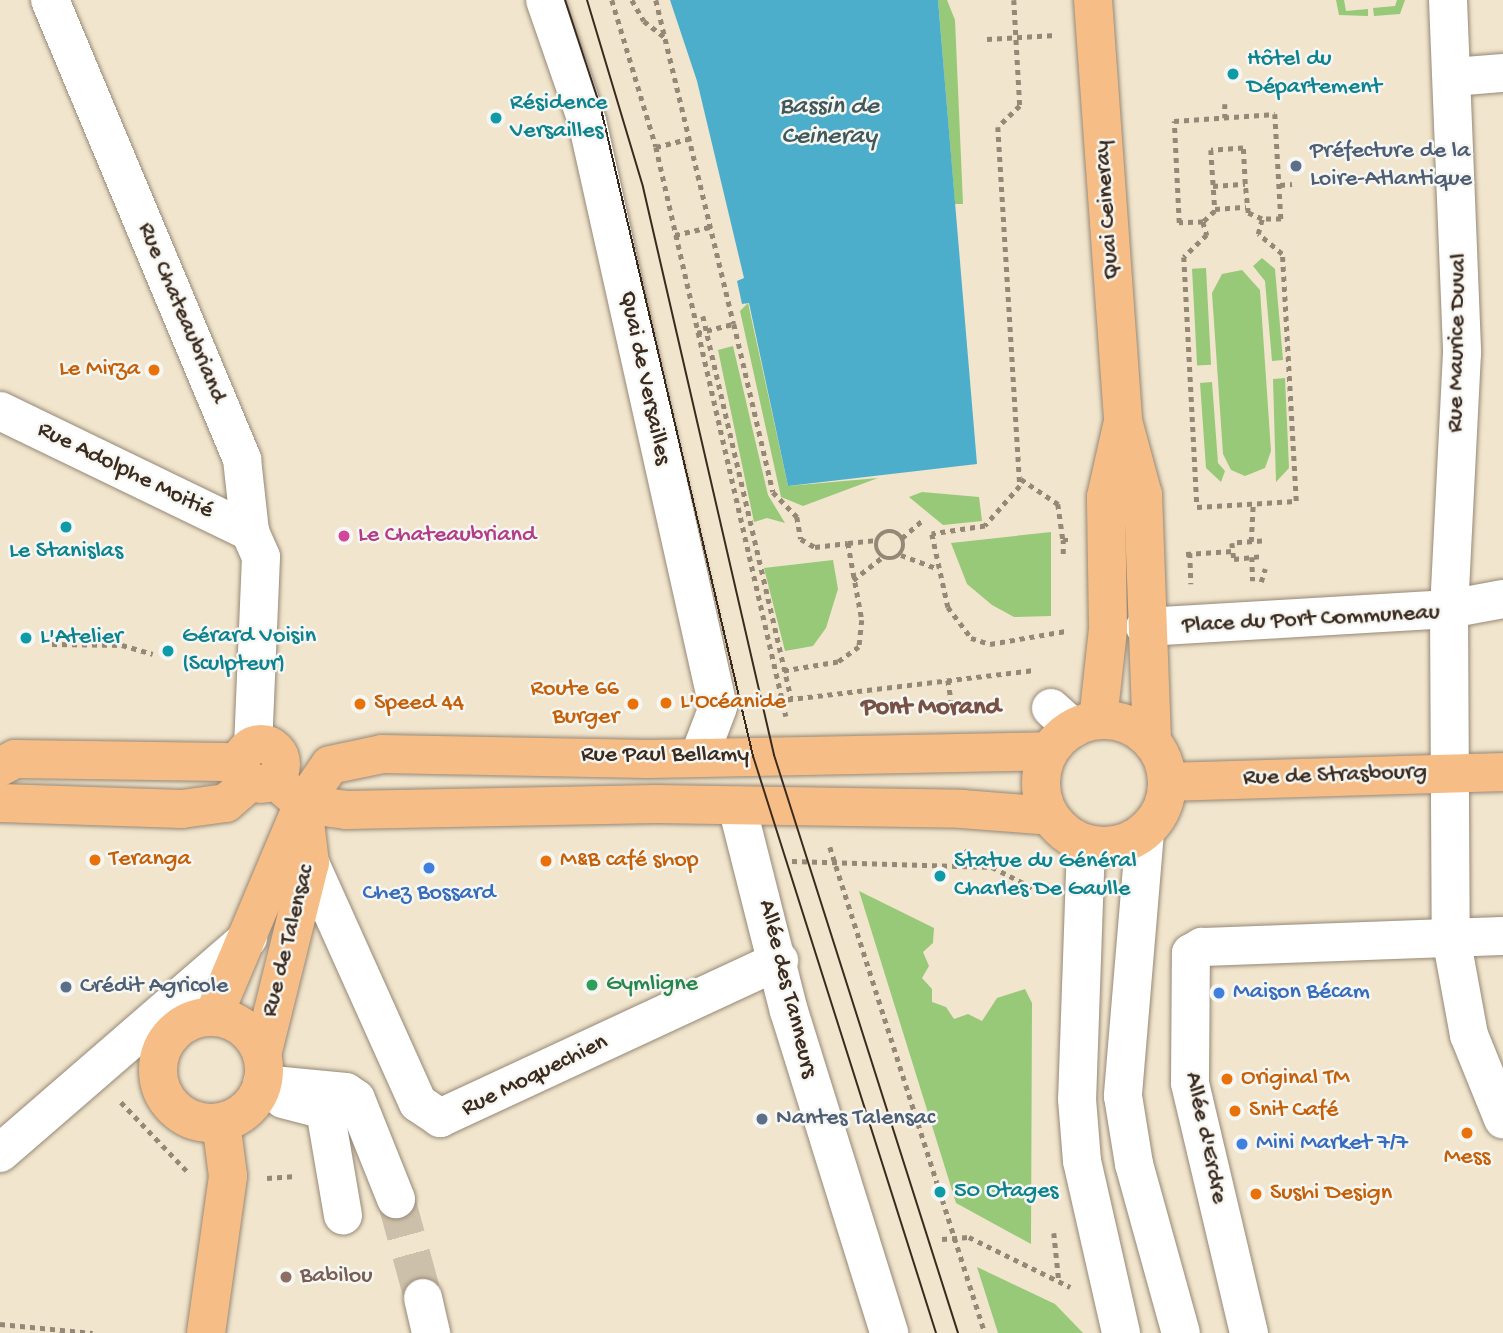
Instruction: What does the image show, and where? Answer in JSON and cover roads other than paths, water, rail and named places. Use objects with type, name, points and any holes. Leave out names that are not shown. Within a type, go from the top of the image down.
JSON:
[{"type":"main road","name":"Quai Ceineray","points":[[1093,0],[1123,421],[1143,495],[1145,628],[1152,741]]},
{"type":"main road","name":"Quai Ceineray","points":[[1068,727],[1108,629],[1104,537],[1123,421]]},
{"type":"main road","points":[[1123,722],[1152,741],[1168,782],[1157,818],[1145,832],[1111,846],[1086,844],[1050,816],[1041,780],[1068,727],[1123,722]]},
{"type":"main road","name":"Rue Paul Bellamy","points":[[1050,816],[822,807],[346,810],[303,804],[330,765],[383,754],[699,757],[1068,727]]},
{"type":"main road","points":[[0,767],[15,759],[257,762],[303,804]]},
{"type":"main road","points":[[0,803],[182,809],[226,803],[257,762]]},
{"type":"main road","name":"Rue de Strasbourg","points":[[1168,782],[1503,772]]},
{"type":"main road","name":"Rue de Talensac","points":[[260,1079],[310,863],[303,804]]},
{"type":"main road","name":"Rue de Talensac","points":[[214,1017],[303,804]]},
{"type":"main road","points":[[206,1333],[228,1176],[221,1122],[260,1079],[249,1032],[214,1017],[187,1023],[152,1040],[164,1093],[181,1114],[221,1122]]},
{"type":"street","name":"Rue Chateaubriand","points":[[50,0],[242,459],[250,532],[261,557],[260,637],[278,689],[278,718],[257,762]]},
{"type":"street","name":"Quai de Versailles","points":[[545,0],[587,121],[718,706],[699,757]]},
{"type":"street","name":"Rue Maurice Duval","points":[[1448,0],[1454,77],[1462,353],[1449,609]]},
{"type":"street","points":[[1454,77],[1503,73]]},
{"type":"street","name":"Rue Adolphe Moitié","points":[[0,411],[250,532]]},
{"type":"street","points":[[1449,609],[1503,600]]},
{"type":"street","name":"Place du Port Communeau","points":[[1145,628],[1449,609],[1447,772],[1451,937],[1469,1035],[1503,1119]]},
{"type":"street","name":"Allée des Tanneurs","points":[[737,806],[755,861],[779,961],[889,1333]]},
{"type":"street","points":[[1145,832],[1123,1096],[1134,1164],[1181,1333]]},
{"type":"street","points":[[1086,844],[1077,1099],[1082,1161],[1121,1333]]},
{"type":"street","name":"Rue Moquechien","points":[[310,863],[418,1103],[440,1118],[779,961]]},
{"type":"street","points":[[1451,937],[1503,936]]},
{"type":"street","name":"Allée d'Erdre","points":[[1249,1333],[1190,1083],[1187,969],[1191,953],[1202,947],[1451,937]]},
{"type":"street","name":"Rue de Talensac","points":[[0,1153],[152,1040],[248,938]]},
{"type":"street","points":[[260,1079],[346,1092],[356,1099],[396,1199]]},
{"type":"street","points":[[260,1079],[325,1110],[344,1215]]},
{"type":"water","name":"Bassin de Ceineray","points":[[670,0],[938,0],[977,464],[788,486],[749,303],[742,304],[737,281],[744,278],[697,81]]},
{"type":"tunnel","points":[[396,1199],[423,1298]]},
{"type":"tram line","points":[[565,0],[601,109],[753,756],[936,1333]]},
{"type":"tram line","points":[[587,0],[643,187],[774,755],[958,1333]]},
{"type":"place","name":"Hôtel du Département","points":[[1233,74]]},
{"type":"place","name":"Résidence Versailles","points":[[496,118]]},
{"type":"place","name":"Préfecture de la Loire-Atlantique","points":[[1296,166]]},
{"type":"place","name":"Le Mirza","points":[[154,370]]},
{"type":"place","name":"Le Stanislas","points":[[66,527]]},
{"type":"place","name":"Le Chateaubriand","points":[[344,536]]},
{"type":"place","name":"L'Atelier","points":[[26,638]]},
{"type":"place","name":"Gérard Voisin (Sculpteur)","points":[[168,651]]},
{"type":"place","name":"L'Océanide","points":[[666,703]]},
{"type":"place","name":"Speed 44","points":[[360,704]]},
{"type":"place","name":"Route 66 Burger","points":[[633,704]]},
{"type":"place","name":"Teranga","points":[[95,860]]},
{"type":"place","name":"M&B café shop","points":[[546,861]]},
{"type":"place","name":"Chez Bossard","points":[[429,868]]},
{"type":"place","name":"Statue du Général Charles De Gaulle","points":[[940,876]]},
{"type":"place","name":"Gymligne","points":[[592,985]]},
{"type":"place","name":"Crédit Agricole","points":[[66,987]]},
{"type":"place","name":"Maison Bécam","points":[[1219,993]]},
{"type":"place","name":"Original TM","points":[[1227,1079]]},
{"type":"place","name":"Snit Café","points":[[1235,1111]]},
{"type":"place","name":"Nantes Talensac","points":[[762,1119]]},
{"type":"place","name":"Mess","points":[[1467,1133]]},
{"type":"place","name":"Mini Market 7/7","points":[[1242,1144]]},
{"type":"place","name":"50 Otages","points":[[940,1192]]},
{"type":"place","name":"Sushi Design","points":[[1256,1194]]},
{"type":"place","name":"Babilou","points":[[286,1277]]},
{"type":"district","name":"Pont Morand","points":[[931,709]]}]
